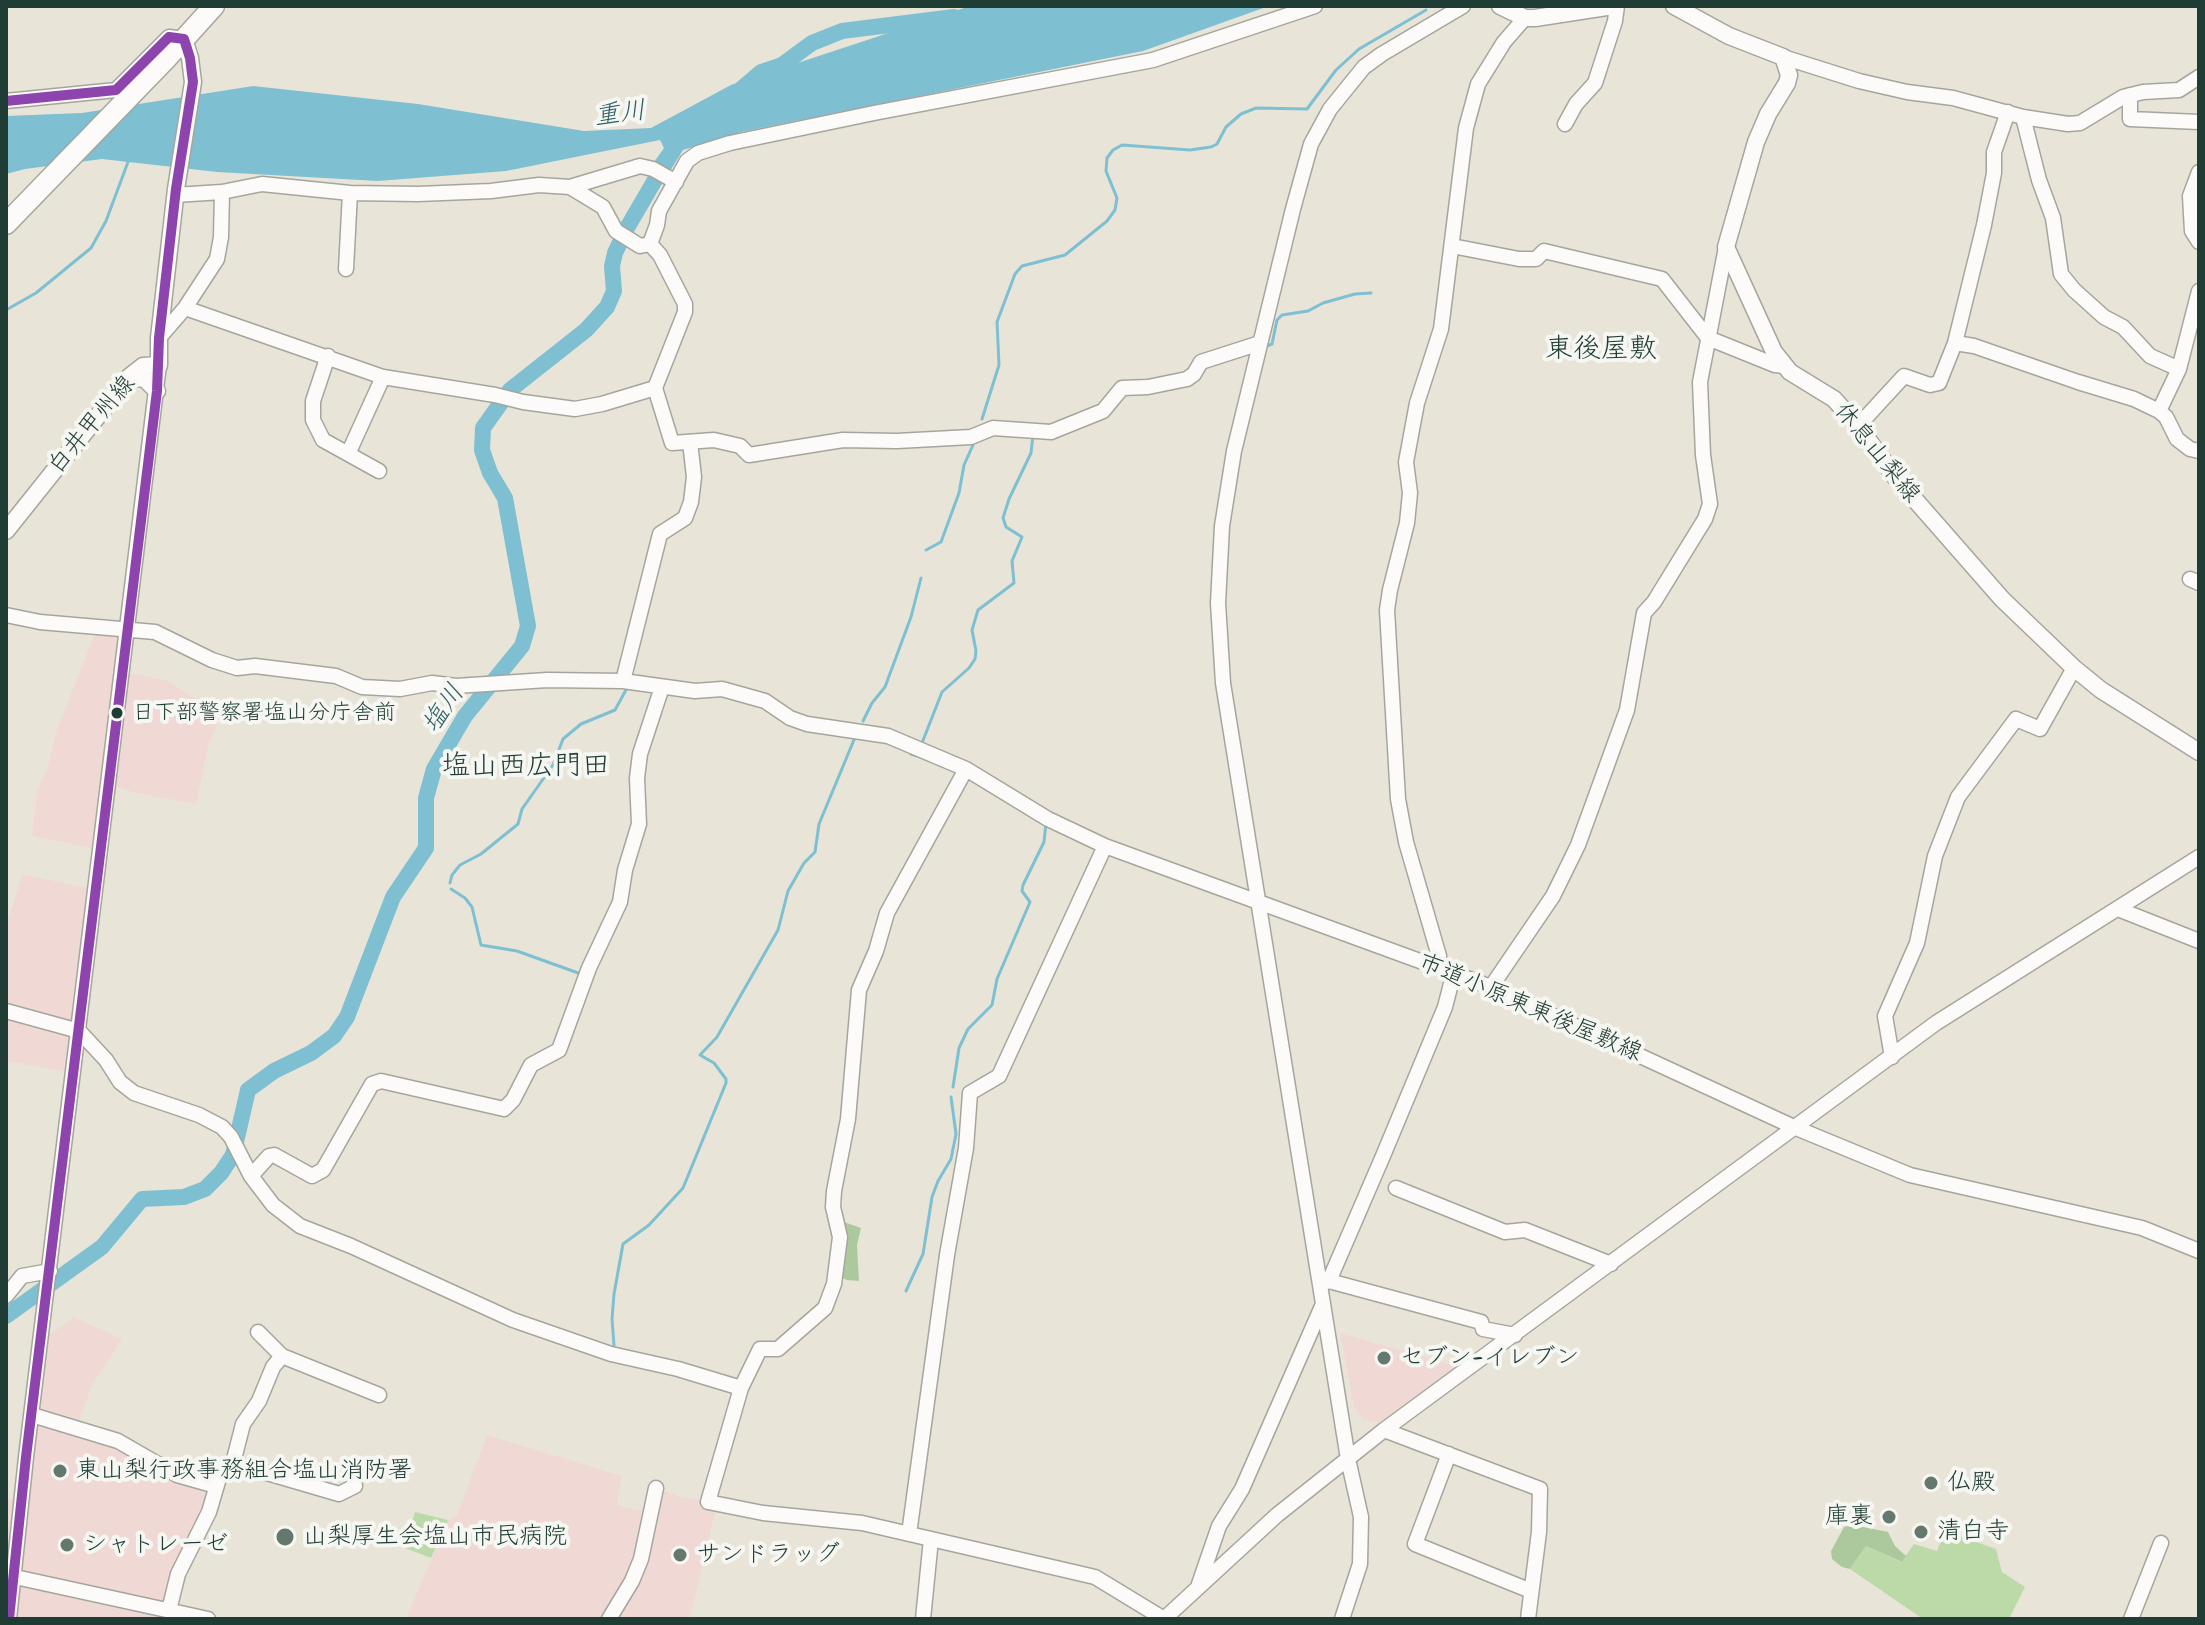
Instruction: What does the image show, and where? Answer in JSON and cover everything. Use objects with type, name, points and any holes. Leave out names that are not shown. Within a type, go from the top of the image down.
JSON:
[{"type":"highway","points":[[8,222],[214,6]]},
{"type":"main road","points":[[1500,6],[1525,18],[1615,6]]},
{"type":"main road","points":[[1674,6],[1729,36],[1783,57],[1789,75],[1756,142],[1726,247]]},
{"type":"main road","name":"白井甲州線","points":[[6,531],[129,377],[143,366],[159,365],[159,338],[176,192],[193,82],[184,39]]},
{"type":"main road","name":"休息山梨線","points":[[1726,247],[1774,352],[1790,372],[1825,391],[1858,426],[1896,478],[2002,599],[2101,690],[2199,752]]},
{"type":"main road","points":[[129,377],[145,379],[157,391]]},
{"type":"street","points":[[645,245],[657,225],[659,211],[687,161],[698,153],[730,143],[1153,60],[1315,6]]},
{"type":"street","points":[[1342,1619],[1360,1564],[1361,1517],[1348,1459],[1323,1303],[1324,1282],[1223,683],[1218,603],[1222,526],[1229,472],[1311,144],[1330,109],[1364,67],[1463,6]]},
{"type":"street","points":[[1565,124],[1576,104],[1595,83],[1615,21],[1615,6]]},
{"type":"street","points":[[1439,966],[1439,956],[1406,842],[1398,799],[1387,610],[1407,523],[1410,493],[1406,462],[1417,403],[1441,329],[1466,128],[1478,84],[1504,42],[1525,18]]},
{"type":"street","points":[[6,101],[116,90],[169,37],[184,39]]},
{"type":"street","points":[[1783,57],[1859,81],[2068,124],[2080,123],[2130,95],[2179,90],[2199,77]]},
{"type":"street","points":[[2130,95],[2130,119],[2199,122]]},
{"type":"street","points":[[1858,426],[1904,376],[1930,385],[1939,383],[1955,343],[1984,225],[1994,173],[1994,152],[2008,112]]},
{"type":"street","points":[[2023,117],[2039,180],[2053,218],[2061,274],[2104,317],[2123,327],[2150,356],[2179,369]]},
{"type":"street","points":[[176,192],[222,192],[262,184],[350,193],[418,194],[491,191],[539,185],[570,187],[640,166],[653,169],[676,182]]},
{"type":"street","points":[[2199,172],[2190,196],[2192,231],[2199,242]]},
{"type":"street","points":[[570,187],[603,207],[616,231],[660,255],[685,304],[685,312],[655,388],[672,443],[714,440],[740,446],[749,455],[843,440],[971,437],[993,428],[1051,432],[1103,411],[1122,388],[1148,387],[1187,379],[1201,362],[1260,343]]},
{"type":"street","points":[[159,338],[185,308],[217,259],[222,192]]},
{"type":"street","points":[[346,269],[350,193]]},
{"type":"street","points":[[1452,246],[1519,259],[1536,259],[1544,251],[1662,279],[1708,338],[1775,365],[1785,366]]},
{"type":"street","points":[[1491,987],[1553,896],[1578,845],[1627,710],[1644,613],[1705,519],[1710,504],[1703,455],[1700,382],[1726,247]]},
{"type":"street","points":[[2159,411],[2179,369],[2199,291]]},
{"type":"street","points":[[185,308],[383,377],[523,402],[575,409],[655,388]]},
{"type":"street","points":[[1955,343],[1974,346],[2134,399],[2159,411],[2166,417],[2177,439],[2190,449],[2199,451]]},
{"type":"street","points":[[328,356],[313,401],[313,420],[323,440],[379,471]]},
{"type":"street","points":[[9,1619],[10,1575],[46,1307],[159,365]]},
{"type":"street","points":[[348,454],[383,377]]},
{"type":"street","points":[[623,681],[660,534],[685,518],[691,502],[694,477],[690,442]]},
{"type":"street","name":"市道小原東東後屋敷線","points":[[6,615],[40,622],[163,634],[212,660],[237,668],[255,666],[336,676],[362,687],[400,689],[432,683],[456,686],[547,680],[623,681],[695,691],[722,689],[765,701],[790,718],[807,724],[888,736],[1105,846],[1491,987],[1796,1128],[1910,1175],[2142,1228],[2199,1251]]},
{"type":"street","points":[[1892,1057],[1885,1016],[1917,943],[1935,856],[1958,797],[2016,719],[2040,729],[2074,668]]},
{"type":"street","points":[[251,1176],[269,1156],[274,1155],[312,1176],[323,1170],[372,1084],[381,1081],[504,1109],[513,1100],[531,1065],[559,1050],[589,968],[620,902],[625,870],[639,824],[637,778],[640,754],[662,687]]},
{"type":"street","points":[[964,772],[887,913],[876,951],[859,990],[848,1119],[834,1191],[833,1207],[840,1237],[834,1284],[825,1308],[778,1349],[760,1349],[741,1388],[708,1502],[763,1513],[862,1523],[1095,1577],[1167,1618],[1277,1515],[1384,1430],[1936,1023],[2199,857]]},
{"type":"street","points":[[909,1534],[947,1255],[966,1148],[970,1093],[999,1076],[1105,846]]},
{"type":"street","points":[[2118,909],[2199,941]]},
{"type":"street","points":[[1324,1282],[1440,1021],[1454,972]]},
{"type":"street","points":[[6,1011],[79,1031],[120,1082],[134,1093],[199,1115],[222,1127],[231,1137],[251,1176],[273,1205],[300,1226],[484,1307],[611,1354],[678,1369],[741,1388]]},
{"type":"street","points":[[1396,1188],[1505,1232],[1525,1230],[1611,1264]]},
{"type":"street","points":[[6,1296],[22,1276],[50,1271]]},
{"type":"street","points":[[1324,1282],[1481,1322],[1483,1329],[1515,1335]]},
{"type":"street","points":[[1197,1588],[1219,1526],[1242,1489],[1323,1303]]},
{"type":"street","points":[[258,1332],[282,1356],[379,1395]]},
{"type":"street","points":[[233,1463],[243,1424],[259,1401],[273,1367],[282,1356]]},
{"type":"street","points":[[32,1415],[118,1441],[177,1475],[216,1486]]},
{"type":"street","points":[[1384,1430],[1540,1489],[1539,1532],[1528,1619]]},
{"type":"street","points":[[1449,1454],[1415,1544],[1531,1591]]},
{"type":"street","points":[[169,1610],[178,1574],[209,1512],[222,1468],[233,1463],[339,1494],[355,1486]]},
{"type":"street","points":[[609,1619],[632,1581],[641,1559],[656,1488]]},
{"type":"street","points":[[923,1619],[931,1539]]},
{"type":"street","points":[[2131,1619],[2161,1543]]},
{"type":"street","points":[[10,1575],[208,1619]]},
{"type":"shaded area","points":[[98,626],[128,630],[123,672],[166,680],[221,714],[208,747],[196,804],[135,793],[109,784],[101,850],[32,836],[37,792],[48,766],[57,729]]},
{"type":"shaded area","points":[[22,874],[96,890],[74,1073],[6,1061],[6,928]]},
{"type":"shaded area","points":[[74,1317],[122,1339],[92,1385],[77,1427],[216,1486],[170,1610],[208,1619],[6,1619],[6,1499],[21,1498],[42,1340]]},
{"type":"shaded area","points":[[1340,1333],[1459,1367],[1380,1422],[1363,1420],[1354,1407]]},
{"type":"shaded area","points":[[487,1435],[622,1476],[617,1505],[652,1513],[656,1488],[681,1497],[717,1503],[690,1619],[406,1619],[448,1520],[457,1515]]},
{"type":"green space","points":[[841,1221],[861,1228],[857,1245],[859,1281],[838,1276]]},
{"type":"green space","points":[[415,1512],[448,1520],[431,1558],[405,1548]]},
{"type":"green space","points":[[1853,1525],[1888,1532],[1895,1546],[1906,1556],[1902,1562],[1866,1546],[1850,1569],[1842,1567],[1832,1559],[1831,1551],[1844,1527]]},
{"type":"green space","points":[[1945,1531],[1996,1549],[2002,1572],[2025,1587],[2009,1619],[1923,1619],[1850,1569],[1866,1546],[1901,1562],[1914,1544],[1937,1551]]},
{"type":"water","points":[[970,6],[1269,6],[1143,51],[741,132],[683,150],[670,171],[654,162],[664,148],[660,140],[506,171],[378,181],[217,172],[102,159],[6,174],[6,116],[82,113],[253,86],[418,104],[584,131],[651,128],[731,85]]},
{"type":"waterway","points":[[982,419],[999,365],[997,322],[1015,274],[1022,266],[1065,255],[1107,221],[1115,210],[1117,198],[1106,171],[1107,158],[1113,150],[1122,145],[1190,150],[1211,147],[1217,144],[1226,127],[1241,114],[1256,108],[1307,109],[1336,70],[1359,49],[1426,10]]},
{"type":"waterway","name":"重川","points":[[740,90],[761,72],[782,65],[812,43],[842,31],[954,17]]},
{"type":"waterway","name":"塩川","points":[[6,1316],[102,1247],[142,1199],[184,1197],[205,1189],[233,1155],[248,1090],[274,1071],[311,1053],[334,1036],[347,1017],[393,897],[426,848],[426,798],[434,769],[465,716],[522,646],[528,626],[505,498],[490,473],[482,450],[483,428],[510,390],[586,330],[607,307],[614,291],[612,266],[615,253],[666,161]]},
{"type":"waterway","points":[[6,310],[36,293],[91,248],[106,221],[128,162]]},
{"type":"waterway","points":[[1267,346],[1272,344],[1277,320],[1282,315],[1308,311],[1323,303],[1355,294],[1371,293]]},
{"type":"waterway","points":[[922,743],[942,692],[975,659],[972,630],[978,610],[1014,583],[1012,561],[1022,537],[1006,527],[1003,518],[1031,453],[1033,435]]},
{"type":"waterway","points":[[926,550],[941,542],[973,445]]},
{"type":"waterway","points":[[863,721],[885,687],[911,617],[921,578]]},
{"type":"waterway","points":[[450,883],[460,865],[481,854],[518,824],[522,809],[553,765],[563,739],[581,724],[615,710],[627,688]]},
{"type":"waterway","points":[[614,1345],[614,1294],[623,1244],[649,1225],[683,1188],[726,1083],[714,1063],[700,1055],[717,1037],[778,930],[788,891],[804,863],[815,852],[819,824],[856,735]]},
{"type":"waterway","points":[[911,754],[924,758]]},
{"type":"waterway","points":[[953,1087],[959,1048],[968,1029],[992,1005],[997,979],[1030,902],[1022,891],[1023,885],[1044,842],[1046,823]]},
{"type":"waterway","points":[[451,889],[472,907],[481,945],[517,951],[581,974]]},
{"type":"waterway","points":[[906,1291],[923,1254],[932,1197],[951,1159],[956,1134],[951,1097]]},
{"type":"transit line","points":[[6,101],[116,90],[169,37],[184,39],[190,58],[193,82],[176,189],[159,338],[157,391],[26,1457],[9,1619]]},
{"type":"place","name":"日下部警察署塩山分庁舎前","points":[[117,713]]},
{"type":"place","name":"セブン-イレブン","points":[[1384,1358]]},
{"type":"place","name":"東山梨行政事務組合塩山消防署","points":[[60,1471]]},
{"type":"place","name":"仏殿","points":[[1931,1483]]},
{"type":"place","name":"庫裏","points":[[1889,1517]]},
{"type":"place","name":"清白寺","points":[[1921,1532]]},
{"type":"place","name":"山梨厚生会塩山市民病院","points":[[285,1537]]},
{"type":"place","name":"シャトレーゼ","points":[[67,1545]]},
{"type":"place","name":"サンドラッグ","points":[[680,1555]]},
{"type":"district","name":"東後屋敷","points":[[1601,350]]},
{"type":"district","name":"塩山西広門田","points":[[526,767]]}]
